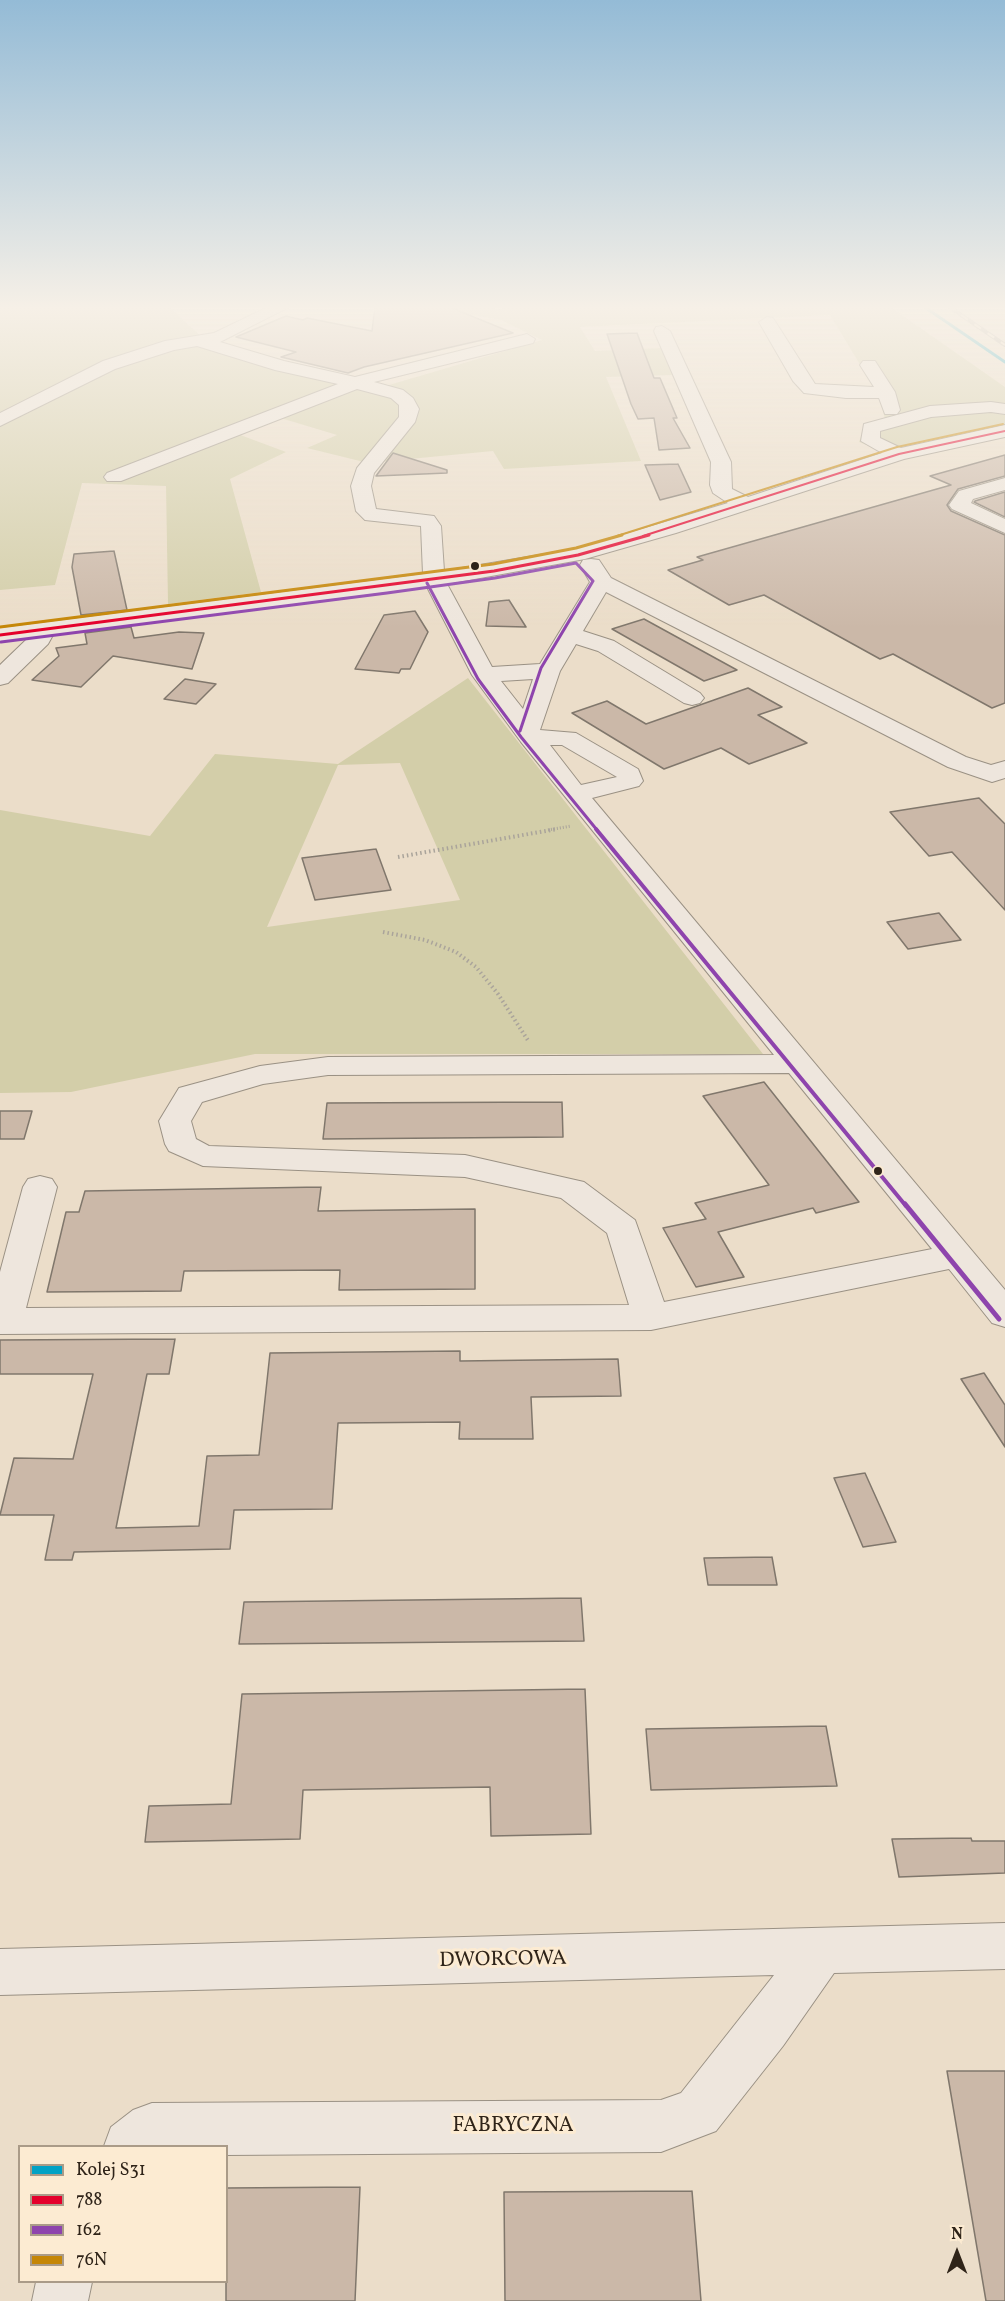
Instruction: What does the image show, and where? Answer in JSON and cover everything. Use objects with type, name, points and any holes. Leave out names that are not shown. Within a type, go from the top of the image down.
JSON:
[{"type":"street","points":[[114,477],[278,413]]},
{"type":"street","points":[[408,413],[402,426],[364,472],[361,486],[366,511],[372,516],[427,520],[431,526],[434,580],[484,675],[575,794],[1005,1314]]},
{"type":"street","points":[[699,413],[721,462],[720,485],[723,493],[747,504]]},
{"type":"street","points":[[891,413],[893,420]]},
{"type":"street","points":[[899,454],[870,441],[871,428],[893,420],[924,413]]},
{"type":"street","points":[[0,635],[434,580],[578,555],[747,504],[899,454],[1005,431]]},
{"type":"street","points":[[1005,484],[966,495],[958,505],[1005,527]]},
{"type":"street","points":[[529,735],[548,671],[601,582],[598,572],[578,555]]},
{"type":"street","points":[[601,582],[639,599],[957,762],[1001,776]]},
{"type":"street","points":[[0,678],[40,639],[44,629]]},
{"type":"street","points":[[568,634],[606,646],[692,698]]},
{"type":"street","points":[[484,675],[548,671]]},
{"type":"street","points":[[529,735],[567,738],[629,774],[630,781],[621,785],[575,794]]},
{"type":"street","points":[[651,1317],[623,1228],[572,1190],[465,1166],[203,1156],[181,1144],[175,1121],[190,1095],[260,1075],[328,1066],[798,1064]]},
{"type":"street","points":[[40,1187],[3,1321],[651,1317],[956,1256]]},
{"type":"street","name":"DWORCOWA","points":[[0,1972],[1005,1946]]},
{"type":"street","name":"FABRYCZNA","points":[[131,2145],[152,2129],[661,2126],[698,2113],[765,2029],[820,1952]]},
{"type":"street","points":[[60,2301],[64,2283]]},
{"type":"path","points":[[398,857],[598,822]]},
{"type":"path","points":[[383,932],[424,940],[456,952],[476,967],[498,994],[545,1065]]},
{"type":"shaded area","points":[[0,413],[621,413],[641,461],[504,469],[493,451],[368,463],[307,448],[337,435],[274,416],[235,433],[286,452],[230,479],[261,592],[168,604],[166,486],[82,483],[55,585],[0,590]]},
{"type":"shaded area","points":[[884,413],[1005,413],[1005,425],[980,428],[884,452],[859,442],[865,425],[885,419]]},
{"type":"shaded area","points":[[468,678],[763,1054],[255,1054],[71,1092],[0,1093],[0,810],[150,836],[215,754],[338,764]],"holes":[[[400,763],[460,900],[267,927],[338,765]]]},
{"type":"building","points":[[635,413],[675,413],[677,418],[673,418],[690,448],[659,450],[654,418],[638,419]]},
{"type":"building","points":[[393,453],[447,470],[447,473],[376,476]]},
{"type":"building","points":[[1005,455],[1005,476],[958,489],[947,505],[951,511],[1005,535],[1005,703],[992,708],[893,654],[880,659],[764,595],[729,605],[668,570],[703,560],[697,557],[951,485],[930,476]]},
{"type":"building","points":[[678,464],[691,492],[660,500],[645,465]]},
{"type":"building","points":[[1005,492],[1005,517],[974,502],[975,501]]},
{"type":"building","points":[[114,551],[127,610],[81,615],[72,567],[74,554]]},
{"type":"building","points":[[509,600],[526,627],[486,626],[489,602]]},
{"type":"building","points":[[415,611],[428,632],[410,669],[401,669],[399,673],[355,669],[384,615]]},
{"type":"building","points":[[644,619],[737,670],[704,681],[612,629]]},
{"type":"building","points":[[131,627],[134,638],[179,632],[204,633],[192,669],[113,656],[81,687],[32,680],[59,656],[56,648],[87,644],[85,633]]},
{"type":"building","points":[[185,679],[216,684],[196,704],[164,699]]},
{"type":"building","points":[[748,688],[782,707],[758,715],[807,743],[749,764],[721,748],[664,769],[572,713],[607,701],[646,724]]},
{"type":"building","points":[[979,798],[1005,824],[1005,910],[952,852],[929,856],[890,812]]},
{"type":"building","points":[[376,849],[391,890],[315,900],[302,858]]},
{"type":"building","points":[[939,913],[961,940],[908,949],[887,922]]},
{"type":"building","points":[[764,1082],[859,1202],[816,1213],[813,1208],[718,1232],[744,1277],[696,1287],[663,1228],[706,1219],[695,1203],[769,1185],[703,1096]]},
{"type":"building","points":[[562,1102],[563,1137],[323,1139],[327,1103]]},
{"type":"building","points":[[0,1111],[32,1111],[24,1139],[0,1139]]},
{"type":"building","points":[[321,1187],[318,1211],[475,1209],[475,1289],[339,1290],[340,1270],[184,1271],[181,1291],[47,1292],[66,1212],[79,1212],[85,1191]]},
{"type":"building","points":[[175,1339],[169,1374],[147,1374],[116,1528],[199,1526],[207,1456],[259,1455],[270,1353],[460,1351],[460,1361],[618,1359],[621,1396],[531,1397],[533,1439],[459,1439],[460,1422],[338,1423],[332,1509],[234,1510],[230,1549],[74,1552],[72,1560],[45,1560],[54,1515],[0,1515],[14,1458],[73,1459],[93,1374],[0,1374],[0,1340]]},
{"type":"building","points":[[984,1373],[1005,1405],[1005,1447],[961,1379]]},
{"type":"building","points":[[865,1473],[896,1542],[863,1547],[834,1478]]},
{"type":"building","points":[[772,1557],[777,1585],[708,1585],[704,1558]]},
{"type":"building","points":[[581,1598],[584,1641],[239,1644],[244,1602]]},
{"type":"building","points":[[585,1689],[591,1834],[491,1836],[490,1787],[303,1790],[300,1839],[145,1842],[149,1806],[231,1804],[242,1694]]},
{"type":"building","points":[[826,1726],[837,1786],[651,1790],[646,1729]]},
{"type":"building","points":[[971,1838],[972,1841],[1005,1841],[1005,1873],[899,1877],[892,1839]]},
{"type":"building","points":[[947,2071],[1005,2071],[1005,2301],[986,2301]]},
{"type":"building","points":[[360,2187],[355,2301],[226,2301],[228,2188]]},
{"type":"building","points":[[692,2191],[701,2301],[505,2301],[504,2192]]},
{"type":"transit line","name":"76N","points":[[0,627],[385,579],[493,564],[576,548],[667,522],[897,447],[1003,424]]},
{"type":"transit line","name":"788","points":[[0,635],[386,586],[494,571],[578,555],[669,529],[899,454],[1005,431]]},
{"type":"transit line","name":"162","points":[[1,642],[387,593],[495,578],[576,563],[591,576],[593,581],[541,668],[520,731]]},
{"type":"transit line","name":"162","points":[[427,583],[478,679],[521,737],[999,1319]]}]
